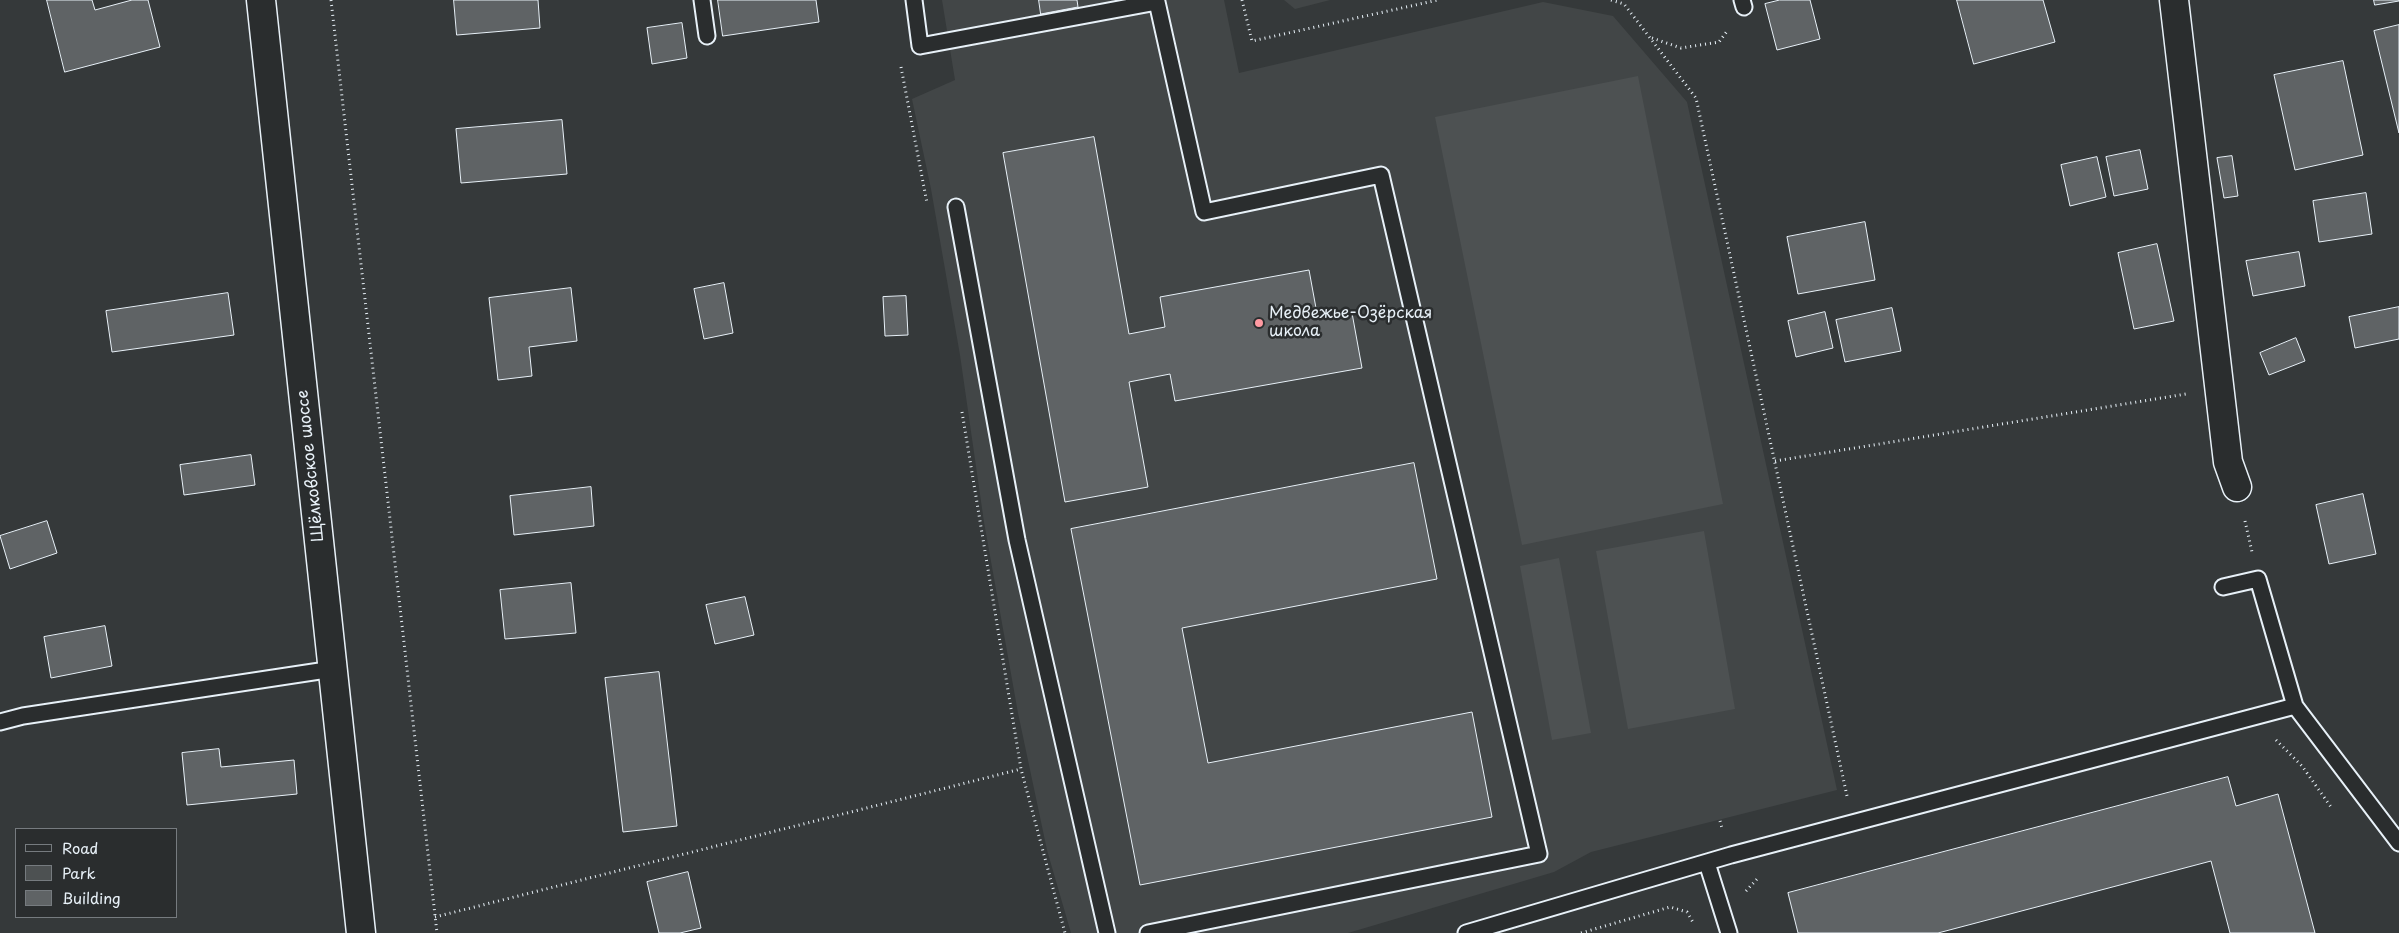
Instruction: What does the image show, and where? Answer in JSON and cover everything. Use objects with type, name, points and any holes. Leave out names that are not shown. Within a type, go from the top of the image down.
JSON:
[{"type":"main road","name":"Щёлковское шоссе","points":[[261,0],[361,933]]},
{"type":"main road","points":[[2174,0],[2228,462],[2237,487]]},
{"type":"lane","points":[[702,0],[707,36]]},
{"type":"lane","points":[[914,0],[920,46],[1157,2],[1204,212],[1381,175],[1539,854],[1148,933]]},
{"type":"lane","points":[[956,207],[1017,540],[1107,933]]},
{"type":"lane","points":[[2223,587],[2258,579],[2295,706],[2399,843]]},
{"type":"lane","points":[[0,722],[333,669]]},
{"type":"lane","points":[[1466,933],[1731,855],[2295,706]]},
{"type":"lane","points":[[1707,863],[1729,933]]},
{"type":"path","points":[[331,0],[437,933]]},
{"type":"path","points":[[1242,0],[1252,41],[1438,0]]},
{"type":"path","points":[[1611,0],[1624,4],[1696,98],[1848,803]]},
{"type":"path","points":[[1650,38],[1681,48],[1719,42],[1743,4]]},
{"type":"path","points":[[899,58],[929,213]]},
{"type":"path","points":[[1775,461],[2219,388]]},
{"type":"path","points":[[961,405],[1021,769],[1065,933]]},
{"type":"path","points":[[2237,487],[2258,579]]},
{"type":"path","points":[[435,917],[1021,769]]},
{"type":"path","points":[[1581,933],[1670,907],[1687,912],[1695,926]]},
{"type":"shaded area","points":[[942,0],[1224,0],[1239,73],[1543,2],[1613,16],[1687,102],[1837,790],[1591,852],[1554,872],[1348,933],[1071,933],[1047,850],[1018,713],[984,522],[960,355],[931,189],[912,99],[955,80]]},
{"type":"shaded area","points":[[1284,0],[1330,0],[1295,9]]},
{"type":"green space","points":[[1638,76],[1723,504],[1522,545],[1435,117]]},
{"type":"green space","points":[[1704,531],[1735,709],[1628,729],[1596,551]]},
{"type":"green space","points":[[1559,558],[1591,733],[1552,740],[1520,566]]},
{"type":"building","points":[[47,0],[92,0],[95,10],[132,0],[148,0],[160,47],[65,72]]},
{"type":"building","points":[[454,0],[538,0],[540,28],[457,35]]},
{"type":"building","points":[[718,0],[816,0],[819,22],[723,36]]},
{"type":"building","points":[[1039,0],[1077,0],[1078,7],[1041,14]]},
{"type":"building","points":[[1780,0],[1810,0],[1820,39],[1777,50],[1765,4]]},
{"type":"building","points":[[1957,0],[2043,0],[2055,42],[1974,64]]},
{"type":"building","points":[[2374,0],[2399,0],[2399,1],[2375,5]]},
{"type":"building","points":[[682,23],[687,58],[652,64],[647,28]]},
{"type":"building","points":[[2399,25],[2399,133],[2374,31]]},
{"type":"building","points":[[2343,61],[2363,155],[2295,170],[2274,75]]},
{"type":"building","points":[[562,120],[567,174],[461,183],[456,129]]},
{"type":"building","name":"Медвежье-Озёрская школа","points":[[1094,137],[1129,334],[1165,327],[1160,297],[1309,270],[1318,319],[1352,313],[1362,368],[1175,401],[1170,374],[1129,382],[1148,487],[1065,502],[1003,153]]},
{"type":"building","points":[[2140,150],[2148,189],[2114,196],[2106,157]]},
{"type":"building","points":[[2232,156],[2238,196],[2224,198],[2217,158]]},
{"type":"building","points":[[2097,157],[2106,197],[2070,206],[2061,165]]},
{"type":"building","points":[[2366,193],[2372,234],[2319,242],[2313,201]]},
{"type":"building","points":[[1865,222],[1875,280],[1798,294],[1787,237]]},
{"type":"building","points":[[2157,244],[2174,321],[2134,329],[2118,253]]},
{"type":"building","points":[[2299,252],[2305,286],[2253,296],[2246,261]]},
{"type":"building","points":[[724,283],[733,333],[704,339],[694,289]]},
{"type":"building","points":[[571,288],[577,341],[529,347],[532,376],[498,380],[489,298]]},
{"type":"building","points":[[228,293],[234,335],[112,352],[106,311]]},
{"type":"building","points":[[906,296],[908,335],[885,336],[883,297]]},
{"type":"building","points":[[2399,307],[2399,339],[2355,348],[2349,317]]},
{"type":"building","points":[[1892,308],[1901,351],[1845,362],[1836,320]]},
{"type":"building","points":[[1825,312],[1833,348],[1796,357],[1788,321]]},
{"type":"building","points":[[2296,338],[2305,361],[2269,375],[2260,353]]},
{"type":"building","points":[[251,455],[255,485],[184,495],[180,465]]},
{"type":"building","points":[[1414,463],[1437,579],[1182,628],[1208,763],[1472,712],[1492,817],[1140,885],[1071,529]]},
{"type":"building","points":[[591,487],[594,526],[514,535],[510,496]]},
{"type":"building","points":[[2363,494],[2376,554],[2329,564],[2316,505]]},
{"type":"building","points":[[47,521],[57,553],[10,569],[0,536]]},
{"type":"building","points":[[571,583],[576,633],[505,639],[500,590]]},
{"type":"building","points":[[745,597],[754,635],[715,644],[706,605]]},
{"type":"building","points":[[105,626],[112,666],[51,678],[44,637]]},
{"type":"building","points":[[659,672],[677,826],[623,832],[605,678]]},
{"type":"building","points":[[219,749],[221,767],[294,760],[297,794],[187,805],[182,753]]},
{"type":"building","points":[[2228,777],[2236,806],[2278,794],[2315,933],[2230,933],[2211,861],[1938,933],[1798,933],[1788,893]]},
{"type":"building","points":[[688,872],[701,928],[680,933],[659,933],[647,882]]},
{"type":"place","name":"Медвежье-Озёрская школа","points":[[1259,323]]}]
